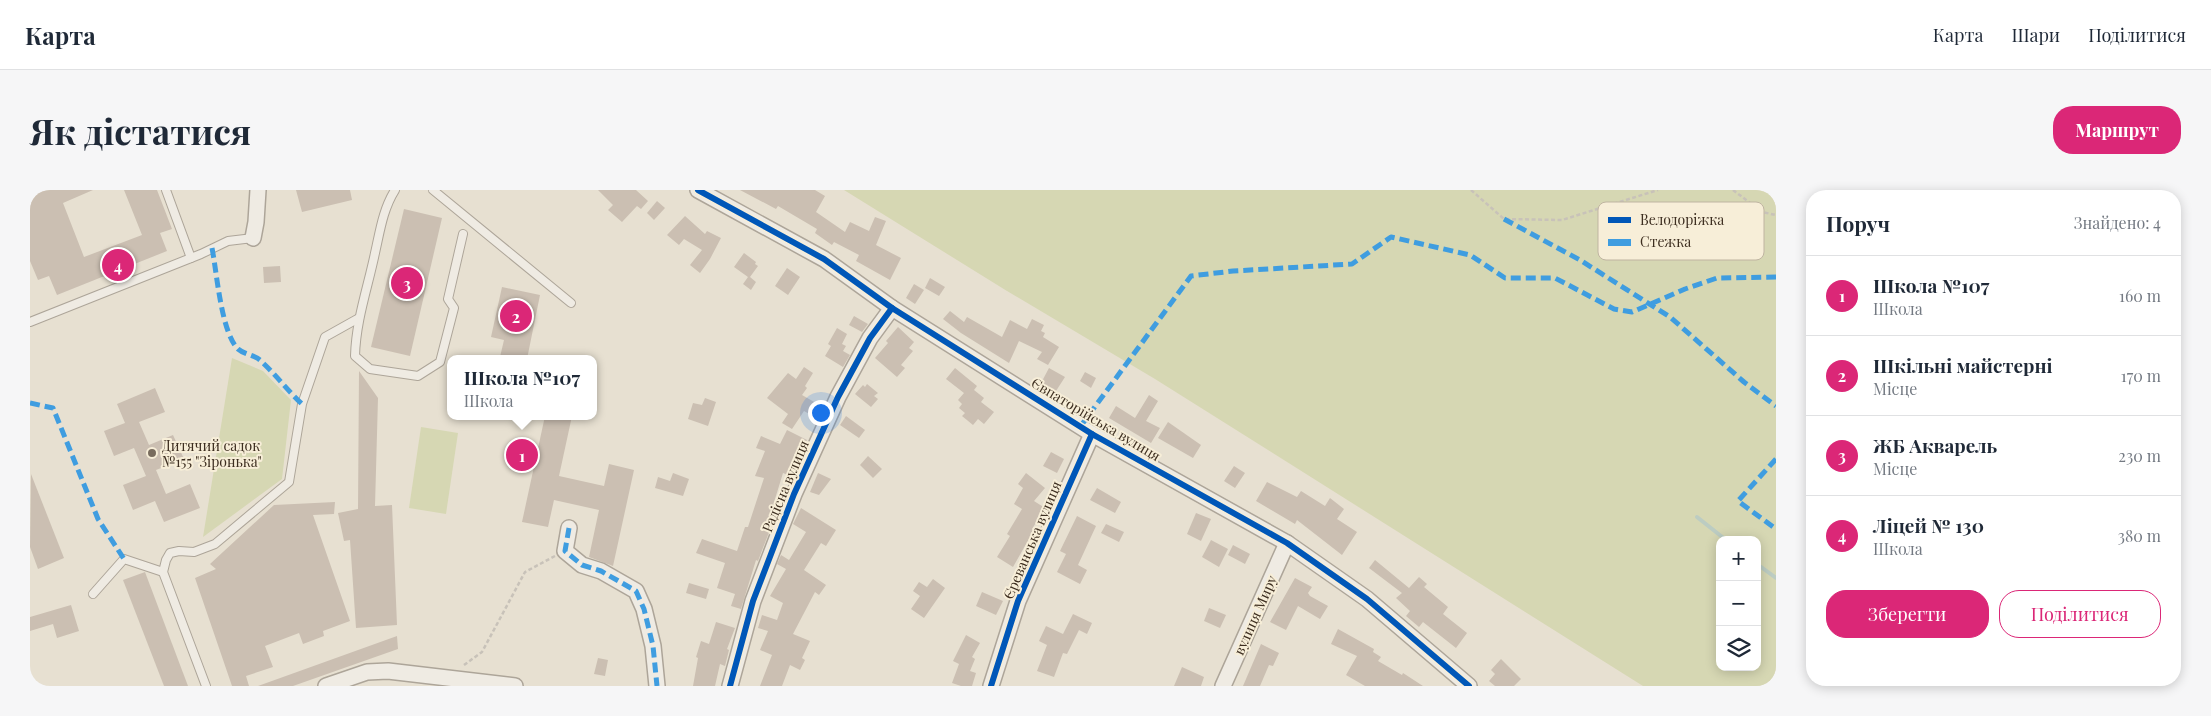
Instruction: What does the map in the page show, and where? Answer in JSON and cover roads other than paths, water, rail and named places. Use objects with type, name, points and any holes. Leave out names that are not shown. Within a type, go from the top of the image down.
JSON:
[{"type":"street","points":[[253,238],[258,190]]},
{"type":"street","name":"Євпаторійська вулиця","points":[[698,190],[824,259],[892,308],[1092,434],[1287,543],[1367,599],[1469,686]]},
{"type":"street","name":"Радісна вулиця","points":[[730,686],[753,601],[794,494],[838,397],[870,338],[892,308]]},
{"type":"street","name":"Єреванська вулиця","points":[[991,686],[1018,601],[1092,434]]},
{"type":"street","points":[[569,528],[565,551],[582,565],[602,571],[636,591],[644,609],[653,646],[657,686]]},
{"type":"street","name":"вулиця Миру","points":[[1223,686],[1287,543]]},
{"type":"street","points":[[326,686],[367,672],[388,671],[515,686]]},
{"type":"lane","points":[[166,190],[191,258]]},
{"type":"lane","points":[[395,190],[389,199],[381,225],[356,335],[355,356],[370,369],[418,376],[440,362],[454,308],[448,300],[463,234]]},
{"type":"lane","points":[[433,190],[571,303]]},
{"type":"lane","points":[[30,322],[191,258],[228,241],[253,238]]},
{"type":"lane","points":[[206,686],[163,572],[166,560],[170,553],[179,551],[194,552],[215,544],[289,482],[302,404],[324,336],[359,318]]},
{"type":"lane","points":[[93,594],[124,559],[163,572]]},
{"type":"waterway","points":[[1697,517],[1721,536]]},
{"type":"waterway","points":[[1761,567],[1776,578]]},
{"type":"place","name":"Ліцей № 130","points":[[118,265]]},
{"type":"place","name":"ЖБ Акварель","points":[[407,283]]},
{"type":"place","name":"Шкільні майстерні","points":[[516,316]]},
{"type":"place","name":"Дитячий садок №155 \"Зіронька\"","points":[[152,453]]},
{"type":"place","name":"Школа №107","points":[[522,455]]}]
